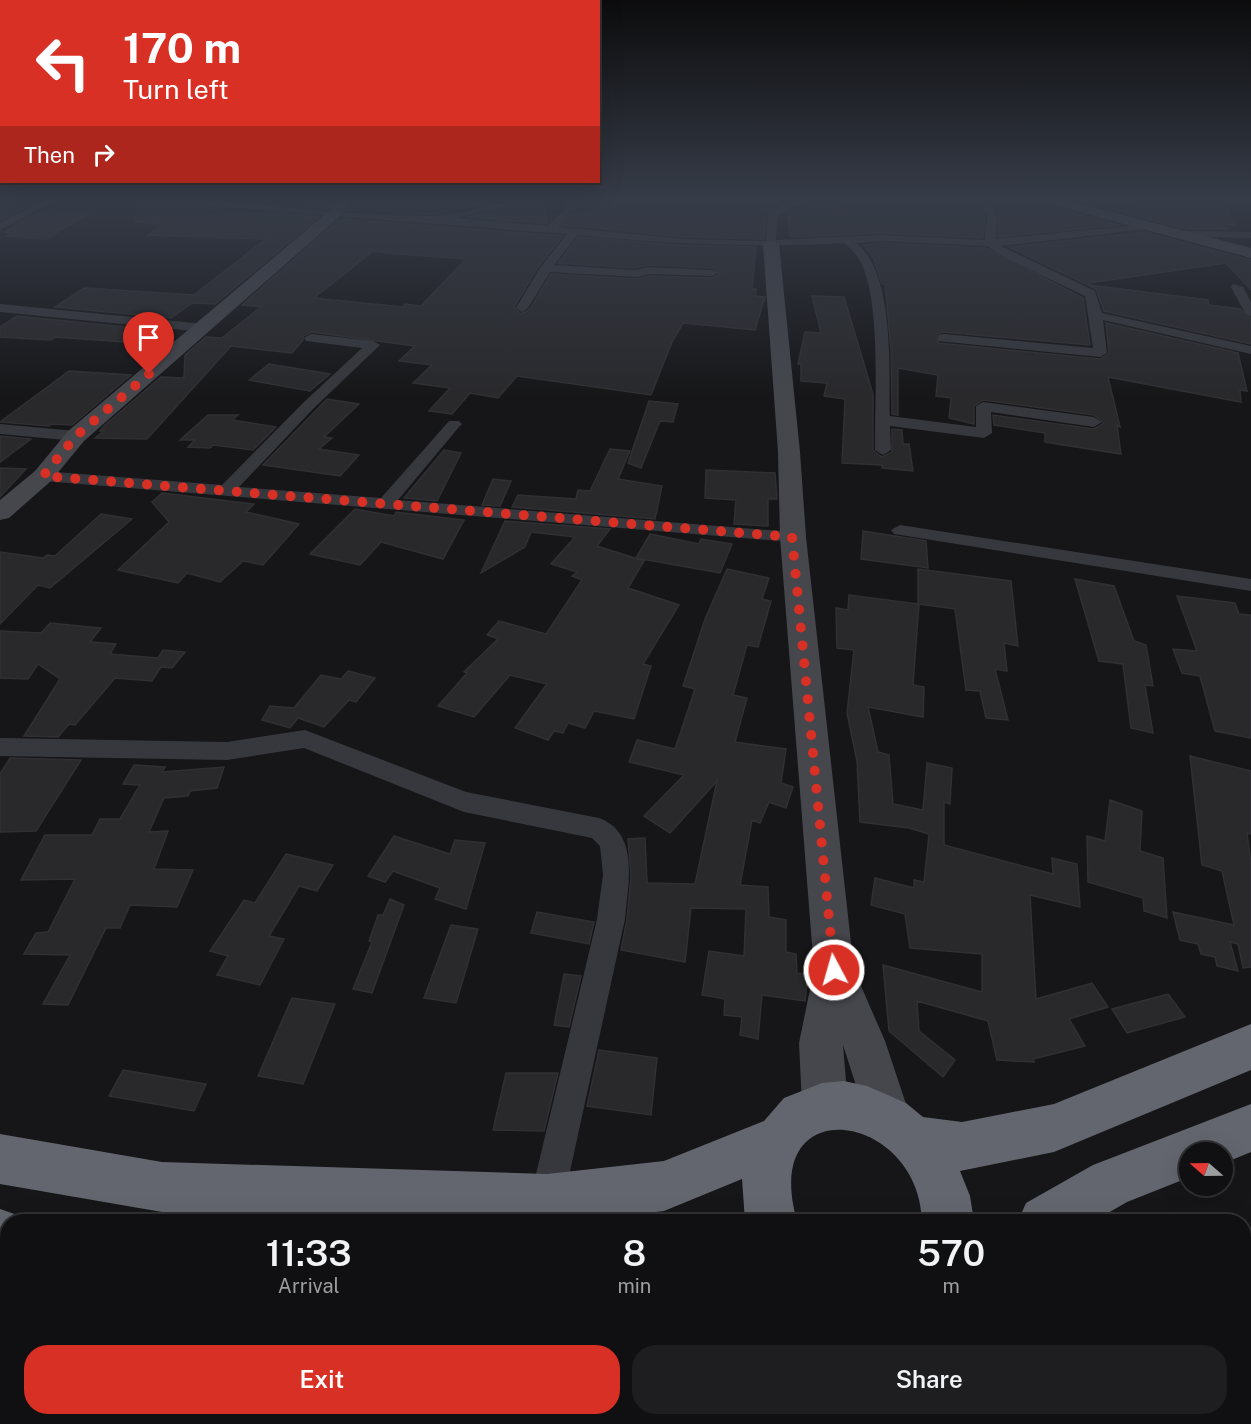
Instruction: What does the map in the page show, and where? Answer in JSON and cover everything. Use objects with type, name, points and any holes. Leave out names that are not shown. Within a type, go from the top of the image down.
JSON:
[{"type":"highway","points":[[769,1214],[766,1171],[777,1140],[798,1117],[825,1105],[855,1104],[901,1128],[962,1147],[1054,1128],[1251,1047]]},
{"type":"highway","points":[[901,1128],[936,1172],[948,1214]]},
{"type":"highway","points":[[1215,1142],[1251,1128]]},
{"type":"highway","points":[[0,1159],[162,1187],[547,1199],[664,1186],[777,1140]]},
{"type":"highway","points":[[1056,1214],[1111,1183],[1179,1156]]},
{"type":"street","points":[[0,513],[9,499],[43,476],[76,436],[277,264]]},
{"type":"street","points":[[522,308],[549,264]]},
{"type":"street","points":[[773,264],[789,452],[792,537],[834,970],[821,1044],[825,1105]]},
{"type":"street","points":[[867,264],[873,285],[882,339],[883,450]]},
{"type":"street","points":[[943,338],[1100,353],[1091,294],[1028,264]]},
{"type":"street","points":[[546,268],[638,274],[647,270],[712,273]]},
{"type":"street","points":[[1237,287],[1251,313]]},
{"type":"street","points":[[0,308],[204,328]]},
{"type":"street","points":[[1096,315],[1251,350]]},
{"type":"street","points":[[226,491],[308,406],[373,345],[311,338]]},
{"type":"street","points":[[882,420],[984,433],[983,406],[1094,422]]},
{"type":"street","points":[[385,504],[454,424]]},
{"type":"street","points":[[0,429],[76,436]]},
{"type":"street","points":[[43,476],[792,537]]},
{"type":"street","points":[[900,530],[1251,585]]},
{"type":"street","points":[[0,747],[227,751],[305,739],[464,802],[599,829],[613,841],[616,875],[611,920],[547,1199]]},
{"type":"street","points":[[834,970],[901,1128]]},
{"type":"building","points":[[233,264],[262,264],[215,304],[192,303],[171,318],[55,307],[84,288],[194,295]]},
{"type":"building","points":[[288,264],[356,264],[314,298],[403,307],[405,304],[421,306],[461,264],[540,264],[514,307],[521,314],[530,309],[551,274],[638,279],[649,276],[712,278],[720,274],[712,268],[647,265],[636,268],[581,264],[754,264],[752,289],[756,289],[755,296],[765,297],[755,330],[683,323],[672,342],[651,395],[517,376],[498,398],[470,393],[452,414],[429,411],[450,388],[413,383],[432,365],[399,361],[415,346],[311,332],[303,336],[303,340],[292,353],[231,346],[147,439],[95,438],[104,431],[100,431],[104,426],[161,377],[184,378],[185,355],[206,337],[222,338],[261,307],[242,305]]},
{"type":"building","points":[[876,264],[1018,264],[1083,298],[1090,345],[943,332],[936,334],[938,343],[1100,359],[1109,353],[1106,323],[1238,353],[1247,391],[1240,390],[1241,402],[1108,377],[1120,427],[1117,426],[1121,454],[1045,442],[1045,433],[994,425],[993,415],[1094,429],[1104,423],[1094,415],[983,400],[974,406],[974,424],[949,418],[951,398],[936,396],[938,375],[898,368],[898,415],[892,414],[891,349],[885,284],[882,284]]},
{"type":"building","points":[[1045,264],[1216,264],[1089,283],[1089,285],[1208,300],[1209,305],[1240,309],[1251,319],[1251,344],[1104,311],[1096,289]]},
{"type":"building","points":[[1227,264],[1251,264],[1251,290]]},
{"type":"building","points":[[812,296],[844,297],[873,394],[873,450],[882,457],[892,452],[892,429],[902,430],[903,444],[909,444],[913,471],[882,468],[882,465],[842,463],[845,399],[824,396],[827,383],[801,381],[801,364],[798,364],[805,332],[821,333]]},
{"type":"building","points":[[17,316],[156,330],[139,343],[55,337],[51,340],[0,337],[0,327]]},
{"type":"building","points":[[269,364],[330,374],[310,391],[249,380]]},
{"type":"building","points":[[69,371],[131,375],[72,425],[52,424],[49,426],[0,422]]},
{"type":"building","points":[[327,399],[359,404],[324,437],[332,438],[319,449],[359,455],[340,476],[263,465]]},
{"type":"building","points":[[649,401],[678,404],[673,422],[660,421],[641,468],[628,463]]},
{"type":"building","points":[[208,415],[238,415],[232,420],[276,427],[253,450],[213,445],[210,448],[188,447],[195,440],[180,440]]},
{"type":"building","points":[[0,436],[31,439],[0,462]]},
{"type":"building","points":[[610,449],[630,451],[618,479],[662,486],[655,519],[512,507],[518,495],[576,499],[578,490],[590,491]]},
{"type":"building","points":[[444,450],[461,453],[437,501],[404,498]]},
{"type":"building","points":[[0,468],[26,469],[0,497]]},
{"type":"building","points":[[706,470],[775,473],[777,499],[768,499],[768,526],[734,524],[736,500],[705,498]]},
{"type":"building","points":[[493,479],[511,481],[500,506],[482,505]]},
{"type":"building","points":[[162,493],[254,504],[246,512],[299,524],[263,565],[243,561],[220,582],[187,573],[178,583],[118,570],[169,522],[152,502]]},
{"type":"building","points":[[355,509],[394,516],[396,512],[464,520],[443,559],[381,542],[360,565],[310,554]]},
{"type":"building","points":[[101,514],[132,519],[50,588],[38,585],[0,624],[0,552],[43,558],[47,555],[55,556]]},
{"type":"building","points":[[505,521],[610,529],[597,546],[644,561],[628,588],[679,605],[643,664],[651,666],[634,719],[594,711],[585,728],[568,723],[563,733],[554,731],[548,740],[515,728],[547,684],[510,675],[474,717],[438,706],[467,673],[464,672],[498,639],[487,635],[499,621],[546,634],[582,580],[572,576],[577,572],[551,564],[575,537],[531,532],[525,547],[481,573]]},
{"type":"building","points":[[863,531],[926,541],[928,568],[861,559]]},
{"type":"building","points":[[650,534],[699,544],[701,539],[732,544],[720,573],[636,558]]},
{"type":"building","points":[[727,569],[769,578],[762,599],[771,601],[758,647],[747,645],[733,695],[747,698],[735,742],[786,749],[781,783],[793,787],[786,808],[769,802],[760,823],[752,820],[740,885],[768,887],[769,917],[786,920],[786,952],[796,954],[797,973],[808,974],[805,1001],[762,995],[758,1039],[740,1035],[742,1017],[724,1015],[725,999],[702,995],[709,951],[744,956],[746,909],[691,908],[685,962],[621,950],[631,876],[628,839],[645,838],[647,883],[695,884],[717,781],[670,833],[644,816],[684,775],[629,762],[637,740],[675,749],[695,689],[683,686],[705,619]]},
{"type":"building","points":[[918,569],[1011,581],[1018,646],[1004,643],[1007,671],[995,669],[1008,720],[986,718],[980,691],[966,690],[955,609],[919,604],[913,685],[924,687],[923,717],[868,707],[878,752],[889,755],[893,804],[923,810],[927,763],[952,768],[950,804],[944,802],[944,845],[1053,874],[1052,858],[1077,864],[1080,907],[1030,895],[1036,999],[1092,983],[1108,1007],[1069,1019],[1085,1046],[1033,1059],[1034,1062],[997,1060],[988,1021],[917,1001],[919,1031],[955,1060],[943,1077],[889,1031],[883,965],[982,992],[982,954],[910,948],[905,914],[871,905],[875,878],[914,888],[914,880],[924,882],[929,834],[909,828],[860,822],[857,761],[847,713],[854,650],[837,648],[836,608],[848,610],[849,595],[918,604]]},
{"type":"building","points":[[1075,579],[1114,586],[1134,641],[1146,645],[1153,686],[1145,685],[1153,733],[1131,728],[1123,664],[1099,661]]},
{"type":"building","points":[[1177,596],[1235,603],[1239,614],[1251,615],[1251,738],[1215,731],[1200,676],[1182,673],[1173,649],[1197,651]]},
{"type":"building","points":[[50,623],[101,628],[90,642],[116,644],[110,654],[158,658],[163,650],[185,652],[172,668],[161,667],[152,681],[115,678],[75,725],[69,724],[58,737],[24,736],[60,679],[38,664],[28,679],[0,678],[0,631],[41,633]]},
{"type":"building","points":[[348,671],[375,678],[356,702],[349,700],[324,727],[298,718],[290,728],[262,720],[270,706],[294,708],[321,675],[341,679]]},
{"type":"building","points":[[1190,756],[1251,771],[1251,834],[1247,833],[1251,863],[1251,967],[1243,968],[1238,944],[1230,942],[1238,971],[1217,966],[1215,957],[1201,954],[1198,944],[1180,940],[1173,912],[1234,925],[1222,871],[1202,865]]},
{"type":"building","points":[[10,758],[81,760],[36,831],[0,832],[0,774]]},
{"type":"building","points":[[134,765],[165,767],[162,772],[224,767],[217,788],[190,791],[188,796],[164,798],[149,832],[168,831],[154,869],[193,870],[177,907],[130,905],[120,928],[106,928],[68,1005],[43,1004],[70,955],[24,954],[36,933],[48,932],[75,879],[21,880],[45,835],[92,835],[100,819],[120,819],[140,785],[123,784]]},
{"type":"building","points":[[1110,800],[1142,811],[1140,851],[1163,858],[1167,918],[1144,911],[1143,898],[1088,882],[1087,836],[1105,841]]},
{"type":"building","points":[[394,836],[450,854],[455,840],[485,843],[466,909],[435,899],[440,888],[393,871],[385,882],[368,876]]},
{"type":"building","points":[[286,854],[333,865],[317,891],[299,886],[269,936],[284,939],[260,985],[217,975],[228,956],[210,951],[244,900],[255,903]]},
{"type":"building","points":[[390,899],[404,905],[372,993],[353,989],[372,942],[369,941],[378,915],[383,915]]},
{"type":"building","points":[[537,912],[594,922],[589,944],[531,933]]},
{"type":"building","points":[[451,925],[478,929],[456,1003],[424,998]]},
{"type":"building","points":[[564,974],[581,976],[569,1027],[554,1025]]},
{"type":"building","points":[[1168,994],[1185,1017],[1127,1033],[1112,1009]]},
{"type":"building","points":[[292,998],[335,1004],[303,1084],[258,1076]]},
{"type":"building","points":[[599,1050],[657,1058],[651,1115],[587,1106]]},
{"type":"building","points":[[123,1070],[206,1084],[194,1111],[109,1096]]},
{"type":"building","points":[[506,1073],[558,1073],[544,1131],[493,1130]]},
{"type":"route","points":[[149,374],[76,436],[43,476],[792,537],[834,970]]}]
